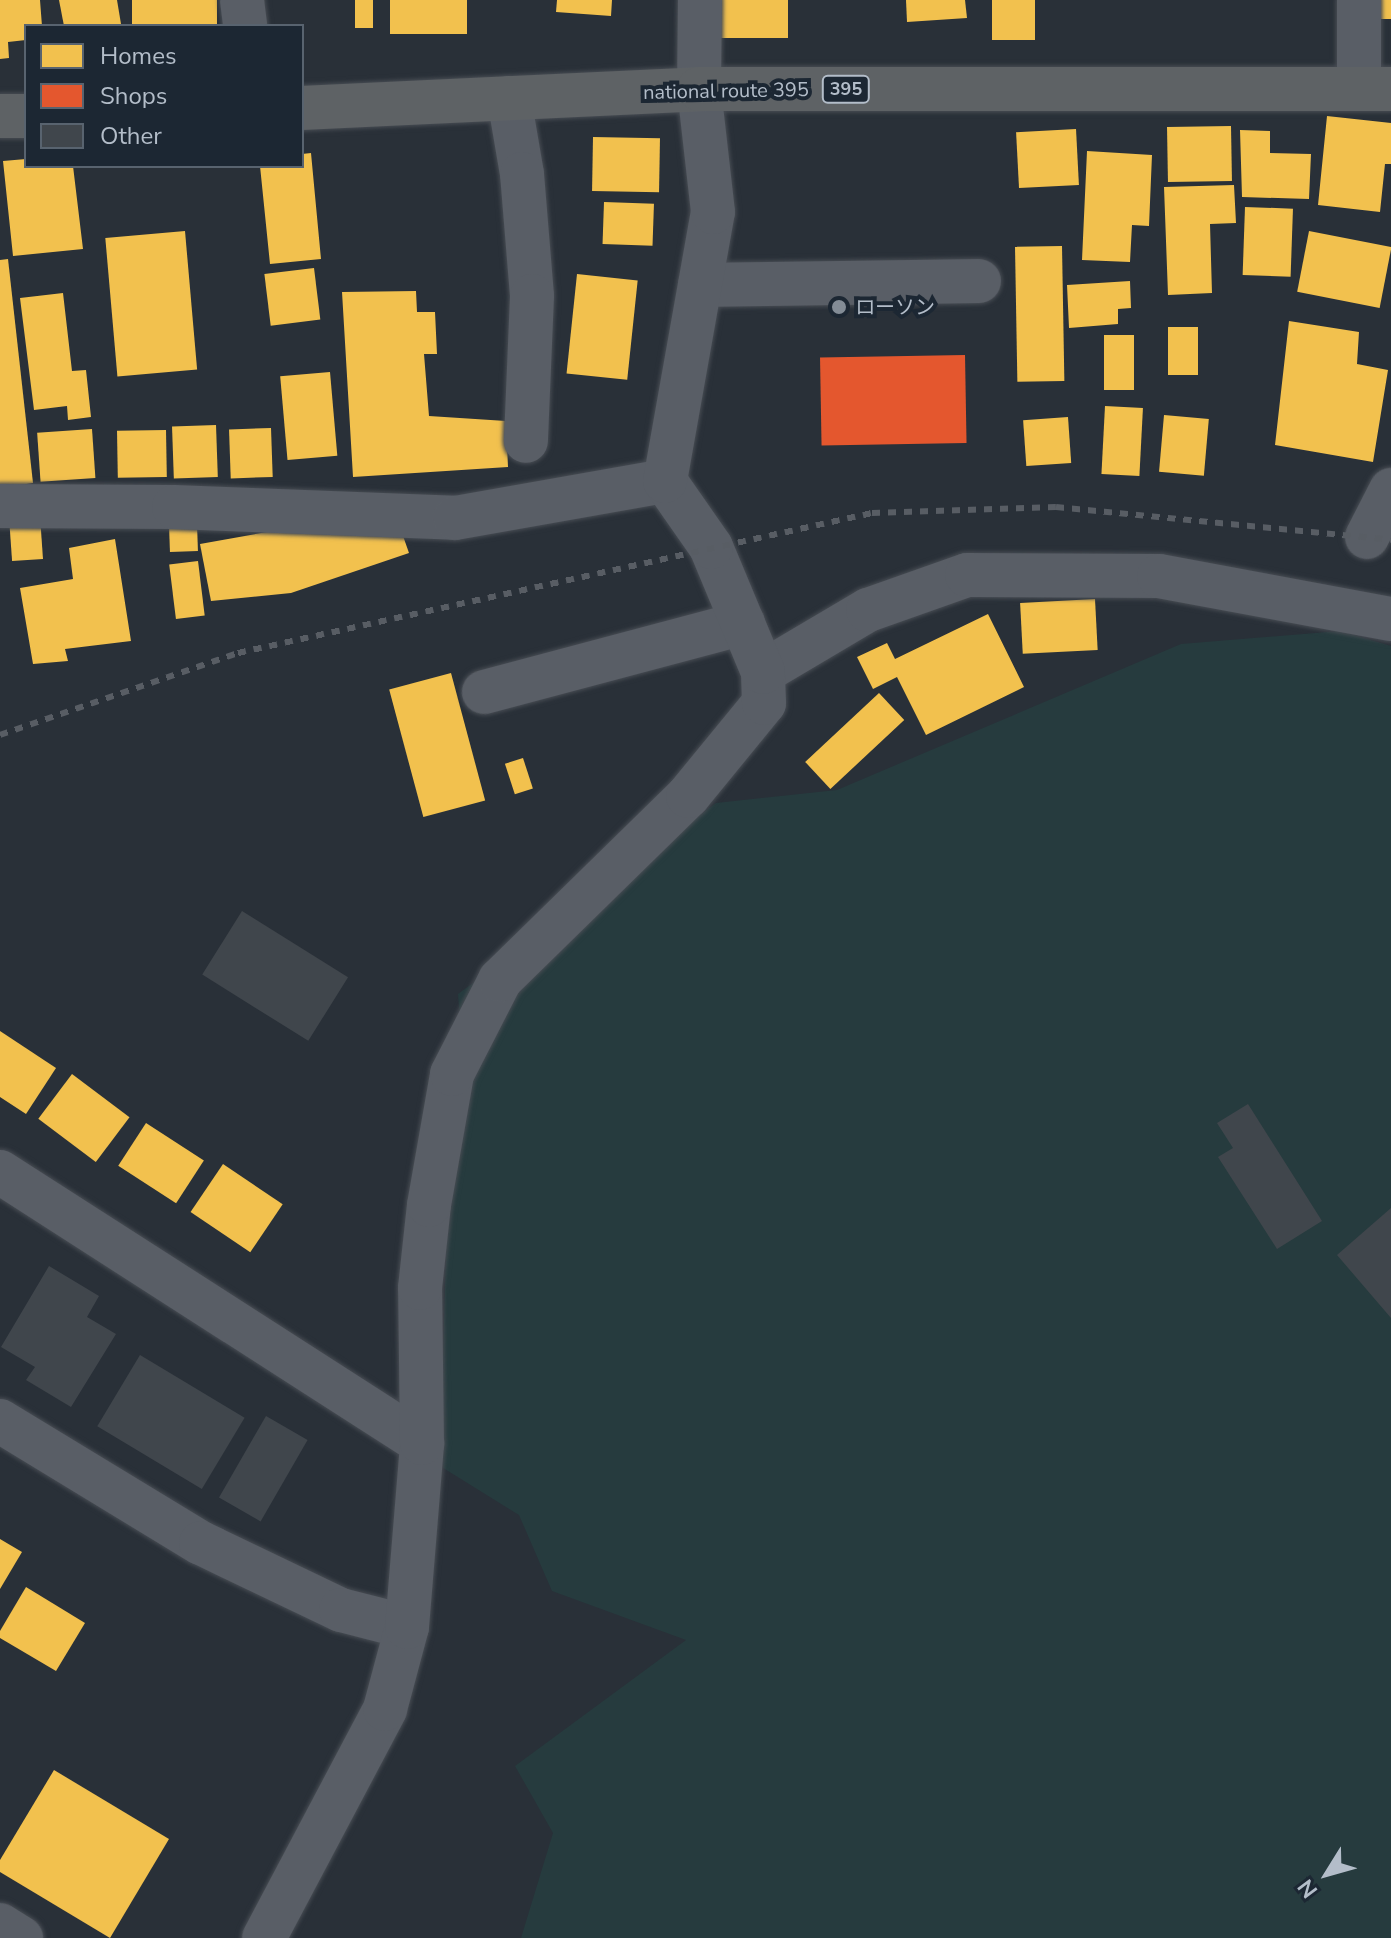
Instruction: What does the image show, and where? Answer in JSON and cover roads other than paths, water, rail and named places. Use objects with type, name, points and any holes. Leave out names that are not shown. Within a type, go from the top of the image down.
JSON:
[{"type":"highway","name":"national route 395","points":[[304,108],[699,89],[1375,89]]},
{"type":"highway","points":[[0,116],[24,116]]},
{"type":"street","points":[[242,0],[245,24]]},
{"type":"street","points":[[264,1938],[385,1709],[407,1627],[422,1443],[420,1288],[429,1205],[452,1074],[500,980],[688,796],[764,703],[763,672],[711,547],[665,481],[713,212],[699,89],[700,0]]},
{"type":"street","points":[[1359,0],[1375,89]]},
{"type":"street","points":[[509,98],[522,174],[532,296],[526,441]]},
{"type":"street","points":[[700,285],[979,281]]},
{"type":"street","points":[[0,506],[174,507],[455,518],[665,481]]},
{"type":"street","points":[[1367,537],[1391,490]]},
{"type":"street","points":[[763,672],[868,610],[967,575],[1159,576],[1391,619]]},
{"type":"street","points":[[484,692],[743,623]]},
{"type":"street","points":[[0,1172],[422,1443]]},
{"type":"street","points":[[0,1421],[201,1543],[341,1610],[407,1627]]},
{"type":"street","points":[[0,1925],[21,1938]]},
{"type":"railway","points":[[0,735],[238,653],[872,513],[1056,507],[1391,540]]},
{"type":"place","name":"ローソン","points":[[839,307]]}]
